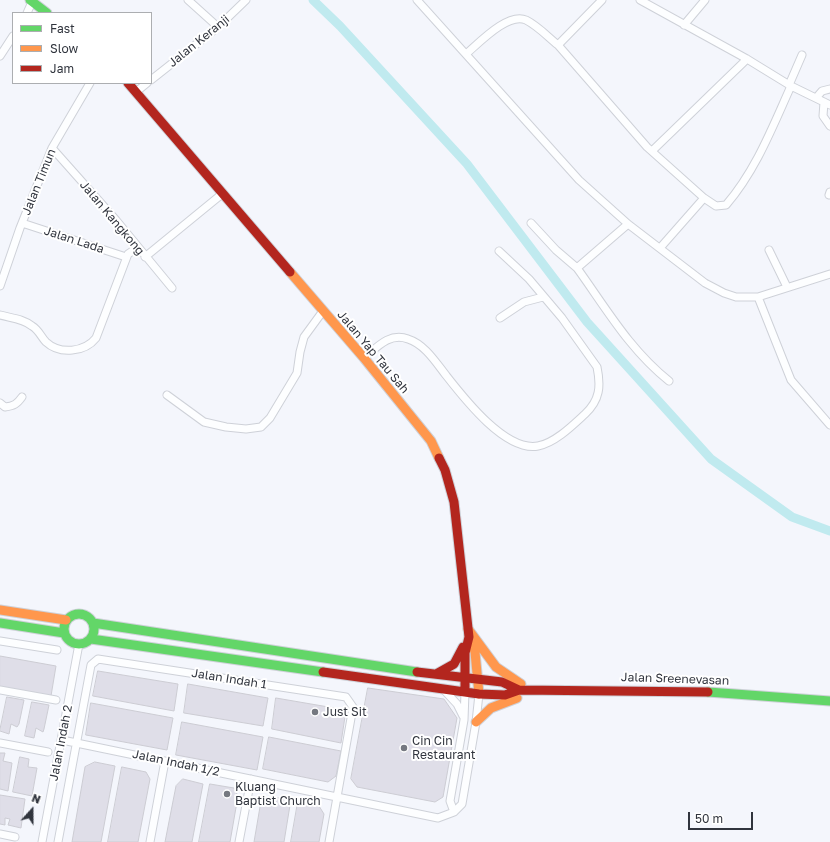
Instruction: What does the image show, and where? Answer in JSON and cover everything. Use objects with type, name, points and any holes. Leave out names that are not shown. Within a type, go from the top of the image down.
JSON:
[{"type":"street","points":[[188,0],[218,27]]},
{"type":"street","name":"Jalan Keranji","points":[[152,79],[218,27],[246,0]]},
{"type":"street","points":[[417,0],[579,180],[628,224],[705,283],[724,293],[736,297],[758,297],[830,274]]},
{"type":"street","points":[[558,45],[602,0]]},
{"type":"street","points":[[640,0],[747,59],[790,85],[827,104],[823,116],[830,126]]},
{"type":"street","points":[[684,25],[705,0]]},
{"type":"street","points":[[27,12],[31,1],[46,12]]},
{"type":"street","points":[[466,54],[507,21],[516,18],[526,20],[558,45],[652,151],[704,198],[716,206],[722,207],[726,205],[742,187],[755,165],[802,55]]},
{"type":"street","points":[[0,56],[12,38]]},
{"type":"street","points":[[652,151],[747,59]]},
{"type":"street","name":"Jalan Timun","points":[[0,286],[22,223],[52,148],[89,84]]},
{"type":"street","name":"Jalan Yap Tau Sah","points":[[129,84],[364,358],[431,441],[445,470],[454,502],[468,633],[465,653],[465,692]]},
{"type":"street","points":[[136,92],[146,84]]},
{"type":"street","points":[[816,98],[822,91],[830,89]]},
{"type":"street","name":"Jalan Kangkong","points":[[52,148],[116,220],[137,248],[172,288]]},
{"type":"street","points":[[145,257],[222,194]]},
{"type":"street","points":[[660,248],[704,198]]},
{"type":"street","name":"Jalan Lada","points":[[22,223],[126,257]]},
{"type":"street","points":[[531,223],[556,250],[577,268],[623,335],[648,365],[668,381]]},
{"type":"street","points":[[577,268],[628,224]]},
{"type":"street","points":[[0,315],[26,322],[32,326],[52,347],[60,349],[83,349],[91,345],[99,333],[126,257],[137,248]]},
{"type":"street","points":[[769,250],[787,288]]},
{"type":"street","points":[[364,358],[379,345],[394,337],[407,338],[416,342],[431,356],[466,400],[506,437],[527,446],[539,446],[563,434],[594,407],[599,389],[596,367],[562,318],[529,279],[499,251]]},
{"type":"street","points":[[500,318],[524,302],[544,297]]},
{"type":"street","points":[[758,297],[791,380],[830,425]]},
{"type":"street","points":[[167,395],[204,422],[226,427],[246,429],[261,426],[270,418],[298,372],[300,352],[304,337],[323,311]]},
{"type":"street","points":[[0,403],[5,407],[12,406],[18,403],[22,397]]},
{"type":"street","points":[[0,610],[66,620]]},
{"type":"street","points":[[91,639],[94,634],[93,623],[90,618],[81,613],[70,616],[66,620],[64,632],[70,641],[80,644],[91,639],[479,694],[503,696],[510,695],[519,690]]},
{"type":"street","points":[[0,623],[64,632]]},
{"type":"street","points":[[93,623],[434,674],[502,682],[519,690]]},
{"type":"street","points":[[434,674],[448,670],[457,660],[468,633]]},
{"type":"street","points":[[465,692],[464,720],[450,801],[454,812],[462,804],[476,722],[479,694],[479,679],[475,652],[468,633]]},
{"type":"street","points":[[468,633],[496,667],[520,684],[535,690]]},
{"type":"street","points":[[0,641],[57,650]]},
{"type":"street","name":"Jalan Indah 2","points":[[42,842],[80,644]]},
{"type":"street","name":"Jalan Indah 1","points":[[58,842],[91,665],[98,659],[346,697],[354,707],[329,842]]},
{"type":"street","points":[[0,690],[56,700]]},
{"type":"street","points":[[444,690],[457,704],[464,720]]},
{"type":"street","name":"Jalan Sreenevasan","points":[[519,690],[701,691],[830,702]]},
{"type":"street","points":[[476,722],[491,708],[535,690]]},
{"type":"street","name":"Jalan Indah 1/2","points":[[62,740],[337,796],[432,817],[444,817],[454,812]]},
{"type":"street","points":[[0,742],[48,752]]},
{"type":"street","points":[[150,842],[165,761]]},
{"type":"street","points":[[239,842],[252,779]]},
{"type":"street","points":[[0,834],[15,837]]},
{"type":"building","points":[[0,656],[56,666],[51,696],[0,687]]},
{"type":"building","points":[[98,671],[178,684],[174,711],[93,696]]},
{"type":"building","points":[[188,684],[268,698],[263,726],[184,713]]},
{"type":"building","name":"Cin Cin Restaurant","points":[[368,688],[444,699],[457,718],[443,797],[435,802],[357,787],[351,779]]},
{"type":"building","points":[[7,697],[24,700],[19,724],[17,727],[11,724],[9,734],[0,731]]},
{"type":"building","points":[[276,698],[346,710],[341,743],[272,729]]},
{"type":"building","points":[[32,702],[49,705],[43,732],[36,728],[34,738],[25,736]]},
{"type":"building","points":[[91,703],[173,718],[167,750],[86,735]]},
{"type":"building","points":[[182,722],[263,737],[257,770],[176,755]]},
{"type":"building","points":[[269,737],[341,751],[336,776],[328,782],[263,769]]},
{"type":"building","points":[[0,753],[5,753],[3,761],[12,763],[8,791],[0,789]]},
{"type":"building","points":[[20,757],[29,759],[28,767],[37,768],[32,796],[13,792]]},
{"type":"building","points":[[95,762],[115,766],[101,842],[72,842],[85,767]]},
{"type":"building","points":[[122,767],[146,772],[150,779],[138,842],[108,842]]},
{"type":"building","points":[[183,779],[203,784],[192,842],[165,842],[176,786]]},
{"type":"building","points":[[210,784],[234,788],[238,796],[230,842],[199,842]]},
{"type":"building","points":[[0,795],[25,799],[21,828],[8,825],[10,819],[5,818],[5,825],[0,824]]},
{"type":"building","points":[[269,797],[291,799],[284,842],[254,842],[261,801]]},
{"type":"building","points":[[298,802],[319,806],[324,814],[319,842],[291,842]]},
{"type":"waterway","points":[[313,0],[340,26],[467,164],[587,322],[711,459],[792,517],[830,531]]},
{"type":"traffic: fast","points":[[30,0],[46,12]]},
{"type":"traffic: fast","points":[[79,614],[90,618],[94,629],[90,640],[79,644],[68,640],[64,629],[68,618],[79,614]]},
{"type":"traffic: fast","points":[[0,623],[64,633]]},
{"type":"traffic: fast","points":[[93,623],[417,672]]},
{"type":"traffic: fast","points":[[91,639],[323,672]]},
{"type":"traffic: fast","points":[[708,692],[830,701]]},
{"type":"traffic: slow","points":[[290,272],[364,358],[431,441],[439,458]]},
{"type":"traffic: slow","points":[[0,610],[66,620]]},
{"type":"traffic: slow","points":[[468,629],[496,667],[521,684]]},
{"type":"traffic: slow","points":[[470,638],[475,652],[479,694]]},
{"type":"traffic: slow","points":[[476,722],[491,708],[517,698]]},
{"type":"traffic: jam","points":[[129,84],[290,272]]},
{"type":"traffic: jam","points":[[439,458],[445,470],[454,502],[469,637],[465,653],[465,692]]},
{"type":"traffic: jam","points":[[438,673],[454,664],[463,647]]},
{"type":"traffic: jam","points":[[323,672],[479,694],[505,695],[519,690]]},
{"type":"traffic: jam","points":[[417,672],[502,682],[519,690],[708,692]]},
{"type":"place","name":"Just Sit","points":[[315,712]]},
{"type":"place","name":"Cin Cin Restaurant","points":[[404,748]]},
{"type":"place","name":"Kluang Baptist Church","points":[[227,794]]}]
